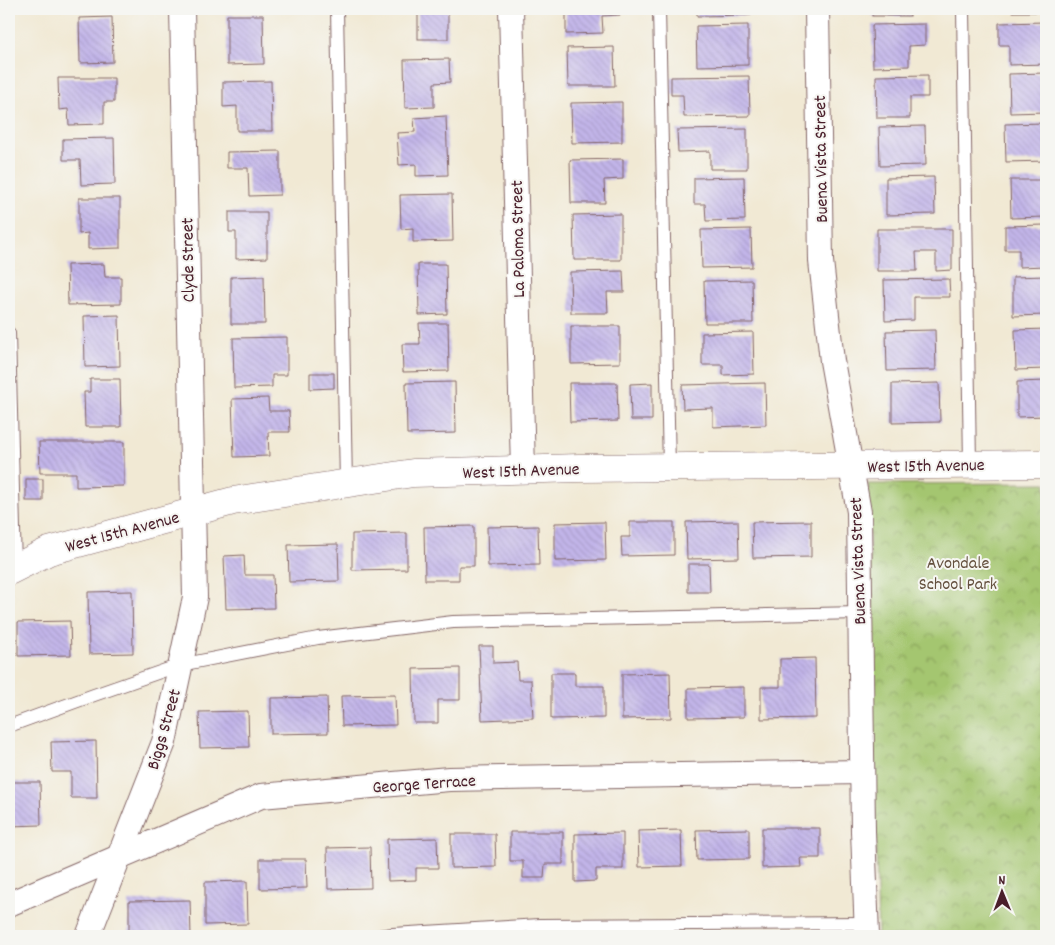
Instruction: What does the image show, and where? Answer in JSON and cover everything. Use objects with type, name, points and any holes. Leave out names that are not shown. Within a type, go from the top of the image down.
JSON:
[{"type":"street","name":"Clyde Street","points":[[182,9],[193,512]]},
{"type":"street","name":"La Paloma Street","points":[[511,9],[523,470]]},
{"type":"street","name":"Buena Vista Street","points":[[818,9],[821,261],[832,361],[858,512],[866,930]]},
{"type":"street","name":"West 15th Avenue","points":[[12,570],[49,551],[233,501],[413,473],[579,468],[1046,464]]},
{"type":"street","name":"Biggs Street","points":[[88,936],[164,742],[195,597],[193,512]]},
{"type":"street","name":"George Terrace","points":[[9,904],[261,796],[449,779],[862,772]]},
{"type":"lane","points":[[337,9],[346,484]]},
{"type":"lane","points":[[659,9],[669,467]]},
{"type":"lane","points":[[963,9],[970,465]]},
{"type":"lane","points":[[9,333],[12,570]]},
{"type":"lane","points":[[9,726],[180,665],[318,638],[453,622],[860,613]]},
{"type":"lane","points":[[378,936],[540,925],[866,930]]},
{"type":"green space","name":"Avondale School Park","points":[[1046,483],[1046,936],[878,936],[868,484]]},
{"type":"building","points":[[418,9],[448,9],[448,39],[418,39]]},
{"type":"building","points":[[566,9],[620,9],[620,15],[602,16],[603,33],[566,34]]},
{"type":"building","points":[[697,9],[751,9],[751,15],[697,16]]},
{"type":"building","points":[[872,9],[910,9],[910,16],[872,16]]},
{"type":"building","points":[[1013,9],[1046,9],[1046,12],[1013,12]]},
{"type":"building","points":[[227,15],[263,15],[264,64],[227,65]]},
{"type":"building","points":[[112,17],[113,62],[80,63],[79,18]]},
{"type":"building","points":[[1046,22],[1046,64],[1009,65],[1009,45],[999,45],[999,23]]},
{"type":"building","points":[[925,24],[925,45],[909,46],[909,66],[873,67],[872,25]]},
{"type":"building","points":[[748,25],[748,65],[697,66],[696,26]]},
{"type":"building","points":[[614,47],[615,86],[568,86],[567,48]]},
{"type":"building","points":[[449,59],[450,82],[434,83],[434,107],[405,108],[404,60]]},
{"type":"building","points":[[1046,73],[1046,112],[1010,113],[1009,74]]},
{"type":"building","points":[[928,75],[928,97],[910,97],[910,118],[877,118],[876,76]]},
{"type":"building","points":[[749,76],[750,116],[684,117],[683,95],[671,95],[671,77]]},
{"type":"building","points":[[58,78],[114,78],[114,102],[104,102],[104,124],[69,125],[68,109],[59,110]]},
{"type":"building","points":[[271,81],[272,131],[237,131],[237,106],[223,107],[223,82]]},
{"type":"building","points":[[622,102],[622,142],[572,143],[571,103]]},
{"type":"building","points":[[446,116],[448,175],[416,176],[416,164],[399,165],[397,133],[415,132],[414,118]]},
{"type":"building","points":[[1046,123],[1046,161],[1006,162],[1005,124]]},
{"type":"building","points":[[925,126],[926,165],[880,166],[879,127]]},
{"type":"building","points":[[747,129],[747,169],[710,169],[710,151],[678,152],[677,130]]},
{"type":"building","points":[[114,138],[115,184],[81,185],[80,160],[63,160],[63,139]]},
{"type":"building","points":[[280,151],[280,195],[249,196],[248,168],[227,168],[227,152]]},
{"type":"building","points":[[623,159],[623,179],[604,180],[605,203],[571,203],[570,160]]},
{"type":"building","points":[[744,177],[745,220],[706,221],[705,204],[694,204],[694,178]]},
{"type":"building","points":[[934,177],[935,214],[886,215],[886,178]]},
{"type":"building","points":[[1010,180],[1046,180],[1046,217],[1011,218]]},
{"type":"building","points":[[452,194],[453,241],[413,242],[413,228],[401,229],[400,195]]},
{"type":"building","points":[[79,198],[120,198],[120,248],[88,249],[88,233],[79,234]]},
{"type":"building","points":[[229,212],[267,212],[267,258],[236,259],[236,232],[229,232]]},
{"type":"building","points":[[621,214],[621,260],[574,260],[573,215]]},
{"type":"building","points":[[1046,225],[1046,266],[1019,267],[1019,250],[1005,250],[1005,226]]},
{"type":"building","points":[[751,229],[752,267],[702,268],[701,230]]},
{"type":"building","points":[[877,229],[952,229],[952,270],[936,271],[936,252],[916,252],[917,271],[877,271]]},
{"type":"building","points":[[104,264],[105,277],[121,277],[121,304],[68,305],[67,265]]},
{"type":"building","points":[[418,264],[446,264],[447,314],[419,315]]},
{"type":"building","points":[[623,271],[624,292],[607,292],[608,313],[571,313],[570,272]]},
{"type":"building","points":[[264,276],[265,324],[231,324],[231,277]]},
{"type":"building","points":[[1046,276],[1046,315],[1013,316],[1013,277]]},
{"type":"building","points":[[949,279],[950,297],[914,297],[914,320],[885,321],[884,280]]},
{"type":"building","points":[[752,280],[753,323],[705,323],[704,281]]},
{"type":"building","points":[[119,315],[120,366],[85,367],[84,316]]},
{"type":"building","points":[[419,323],[448,323],[449,371],[403,372],[402,344],[420,344]]},
{"type":"building","points":[[571,326],[620,326],[620,363],[571,364]]},
{"type":"building","points":[[1046,329],[1046,369],[1016,370],[1015,330]]},
{"type":"building","points":[[935,330],[936,370],[887,371],[886,331]]},
{"type":"building","points":[[753,332],[754,374],[723,375],[723,365],[702,365],[702,333]]},
{"type":"building","points":[[287,337],[287,375],[272,375],[272,387],[234,388],[233,338]]},
{"type":"building","points":[[310,373],[334,373],[334,388],[310,389]]},
{"type":"building","points":[[90,379],[120,379],[121,427],[85,427],[84,392],[90,392]]},
{"type":"building","points":[[1046,381],[1046,416],[1017,417],[1017,382]]},
{"type":"building","points":[[455,382],[456,433],[407,434],[406,383]]},
{"type":"building","points":[[569,383],[617,383],[618,421],[570,422]]},
{"type":"building","points":[[652,383],[652,420],[631,420],[630,384]]},
{"type":"building","points":[[765,383],[766,425],[713,427],[713,408],[683,409],[682,385]]},
{"type":"building","points":[[939,383],[940,422],[892,423],[892,384]]},
{"type":"building","points":[[268,398],[269,411],[289,411],[290,432],[268,432],[269,456],[234,457],[232,399]]},
{"type":"building","points":[[39,442],[124,442],[124,486],[76,487],[76,473],[40,473]]},
{"type":"building","points":[[26,479],[43,479],[43,501],[26,501]]},
{"type":"building","points":[[738,521],[739,558],[687,559],[686,522]]},
{"type":"building","points":[[811,521],[811,557],[753,558],[752,522]]},
{"type":"building","points":[[605,522],[606,560],[555,561],[555,523]]},
{"type":"building","points":[[630,522],[674,522],[674,555],[622,556],[621,537],[630,537]]},
{"type":"building","points":[[474,526],[474,566],[459,566],[459,580],[425,580],[424,527]]},
{"type":"building","points":[[538,526],[539,565],[488,566],[487,527]]},
{"type":"building","points":[[407,533],[407,569],[352,570],[352,534]]},
{"type":"building","points":[[338,544],[339,581],[289,582],[288,545]]},
{"type":"building","points":[[244,555],[245,575],[273,575],[274,608],[226,609],[224,556]]},
{"type":"building","points":[[688,564],[709,564],[710,592],[688,592]]},
{"type":"building","points":[[132,591],[133,653],[89,654],[88,592]]},
{"type":"building","points":[[70,621],[71,655],[18,656],[18,622]]},
{"type":"building","points":[[479,646],[493,646],[493,663],[517,662],[518,680],[531,680],[533,718],[482,720]]},
{"type":"building","points":[[815,658],[816,718],[761,719],[761,687],[780,687],[780,659]]},
{"type":"building","points":[[460,668],[460,700],[438,700],[438,723],[414,723],[413,669]]},
{"type":"building","points":[[551,673],[575,673],[575,686],[604,686],[604,718],[551,719]]},
{"type":"building","points":[[670,673],[671,718],[622,719],[622,674]]},
{"type":"building","points":[[744,687],[744,717],[688,718],[688,688]]},
{"type":"building","points":[[395,695],[396,725],[342,726],[341,696]]},
{"type":"building","points":[[327,697],[328,733],[271,734],[271,698]]},
{"type":"building","points":[[248,711],[249,747],[200,748],[199,712]]},
{"type":"building","points":[[96,741],[97,798],[71,798],[71,772],[52,772],[51,742]]},
{"type":"building","points":[[9,782],[40,782],[41,825],[9,826]]},
{"type":"building","points":[[762,828],[820,828],[820,858],[800,858],[801,867],[762,868]]},
{"type":"building","points":[[749,829],[749,859],[697,860],[696,830]]},
{"type":"building","points":[[681,830],[682,866],[639,867],[638,831]]},
{"type":"building","points":[[510,832],[563,832],[563,864],[545,864],[544,878],[523,878],[523,861],[510,861]]},
{"type":"building","points":[[623,833],[623,869],[596,869],[596,881],[575,882],[575,834]]},
{"type":"building","points":[[451,834],[495,834],[496,867],[451,868]]},
{"type":"building","points":[[437,838],[438,868],[416,868],[416,880],[388,881],[387,839]]},
{"type":"building","points":[[370,847],[371,888],[328,889],[327,848]]},
{"type":"building","points":[[260,859],[306,859],[307,888],[260,889]]},
{"type":"building","points":[[247,881],[248,924],[205,925],[205,882]]},
{"type":"building","points":[[190,900],[191,936],[129,936],[129,901]]}]
